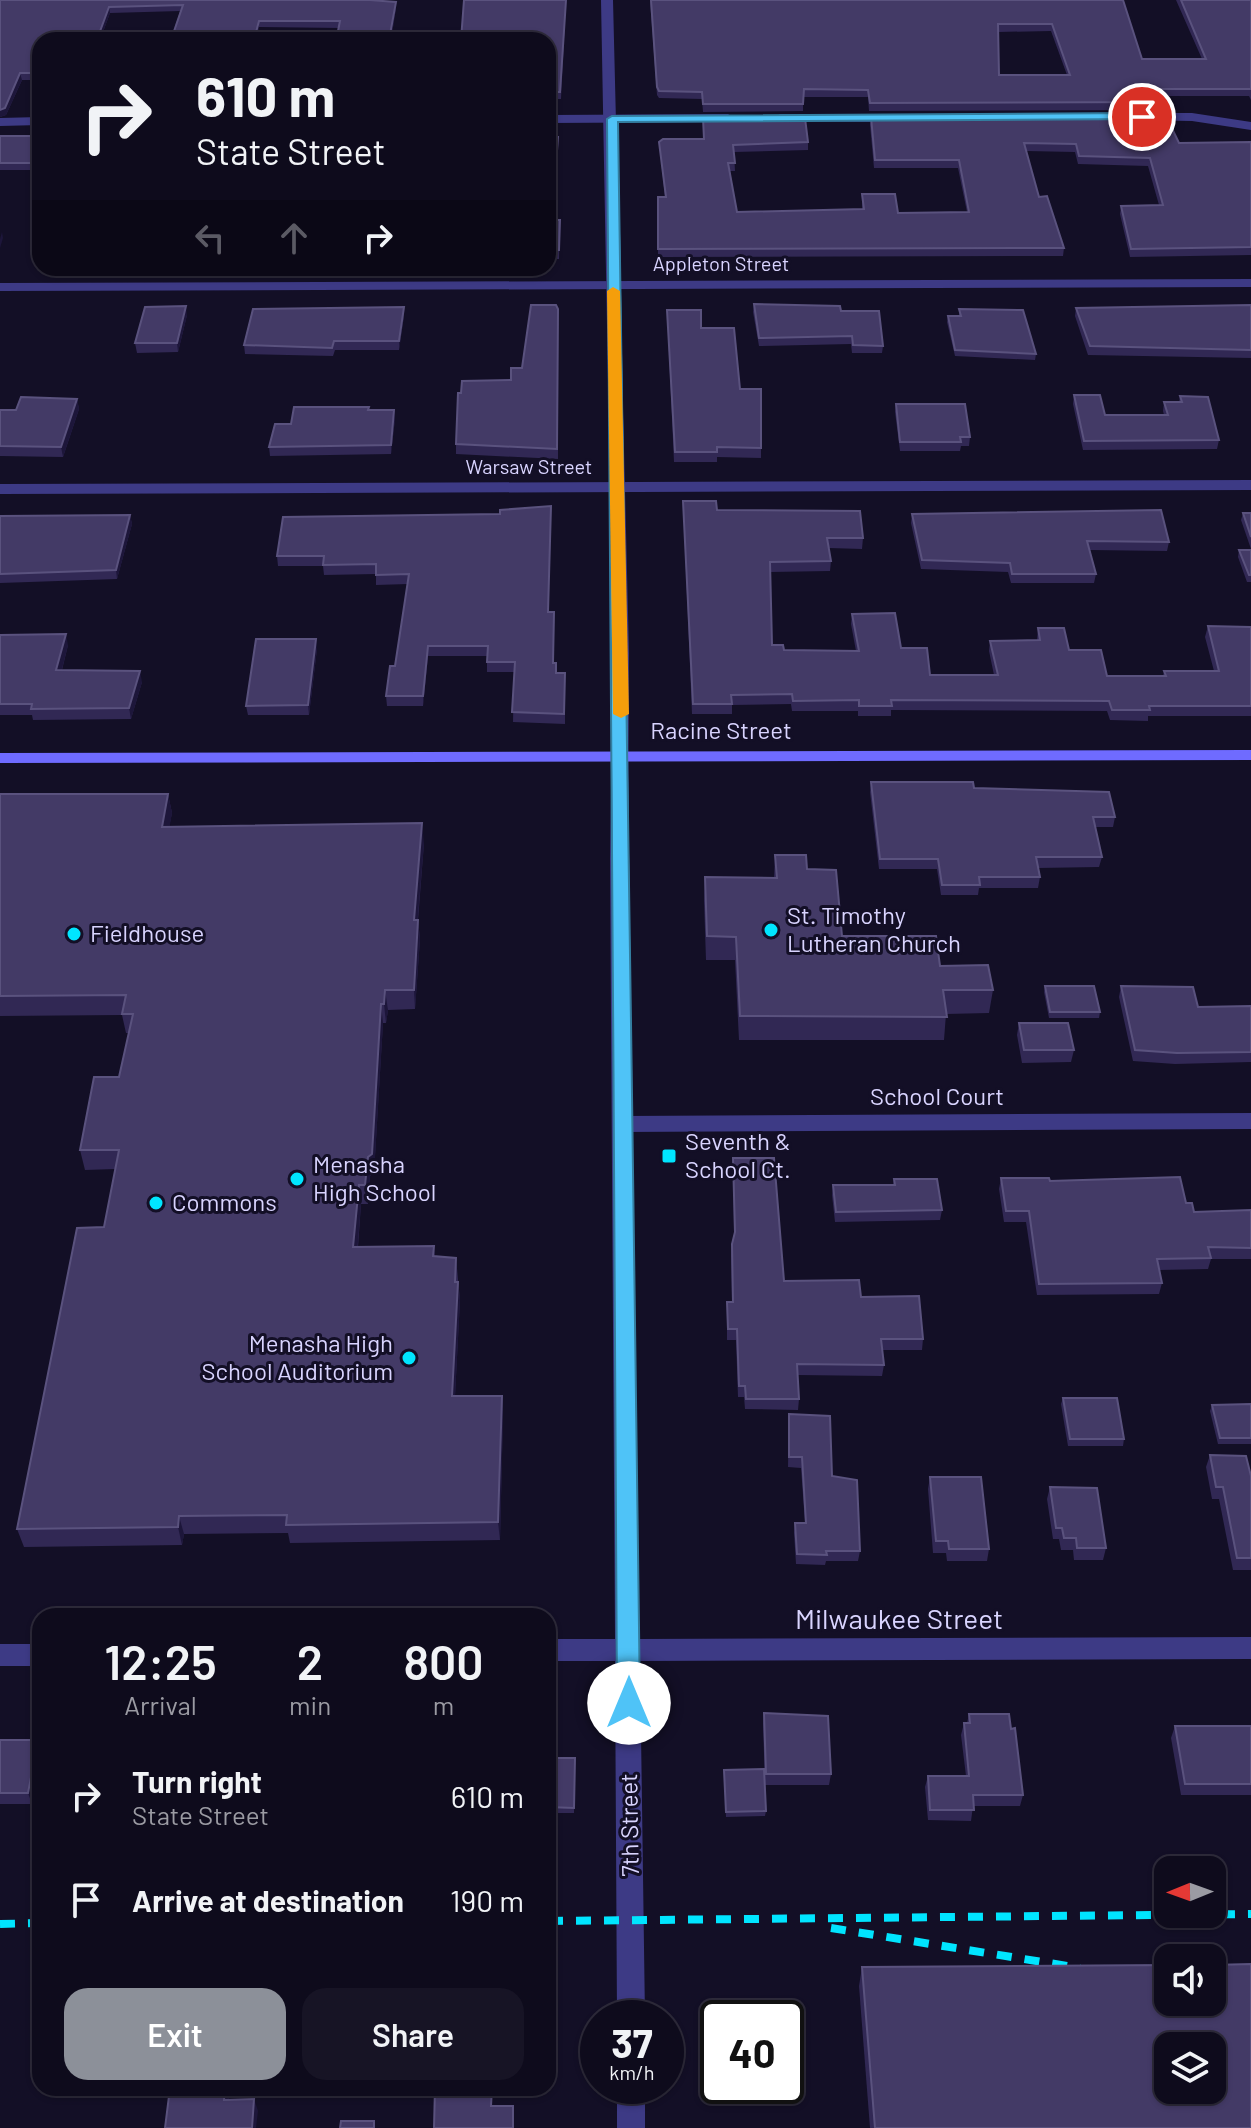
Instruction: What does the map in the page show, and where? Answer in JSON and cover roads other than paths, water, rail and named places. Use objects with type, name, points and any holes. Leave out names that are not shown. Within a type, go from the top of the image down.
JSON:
[{"type":"main road","name":"Racine Street","points":[[0,758],[1251,755]]},
{"type":"street","name":"7th Street","points":[[607,0],[612,119],[621,755],[619,859],[631,2000]]},
{"type":"street","points":[[1126,117],[1192,117],[1251,126]]},
{"type":"street","points":[[556,119],[737,118]]},
{"type":"street","points":[[768,118],[908,118]]},
{"type":"street","points":[[0,122],[32,121]]},
{"type":"street","name":"Appleton Street","points":[[0,287],[1251,283]]},
{"type":"street","name":"Warsaw Street","points":[[0,489],[1251,485]]},
{"type":"street","name":"School Court","points":[[622,1124],[1251,1121]]},
{"type":"street","name":"Milwaukee Street","points":[[556,1650],[1251,1648]]},
{"type":"street","points":[[0,1655],[32,1655]]},
{"type":"street","points":[[631,2104],[631,2128]]},
{"type":"railway","points":[[556,1921],[1251,1914]]},
{"type":"railway","points":[[0,1924],[32,1923]]},
{"type":"railway","points":[[831,1928],[1080,1968]]},
{"type":"place","name":"St. Timothy Lutheran Church","points":[[771,930]]},
{"type":"place","name":"Fieldhouse","points":[[74,934]]},
{"type":"place","name":"Seventh & School Ct.","points":[[669,1156]]},
{"type":"place","name":"Menasha High School","points":[[297,1179]]},
{"type":"place","name":"Commons","points":[[156,1203]]},
{"type":"place","name":"Menasha High School Auditorium","points":[[409,1358]]}]
